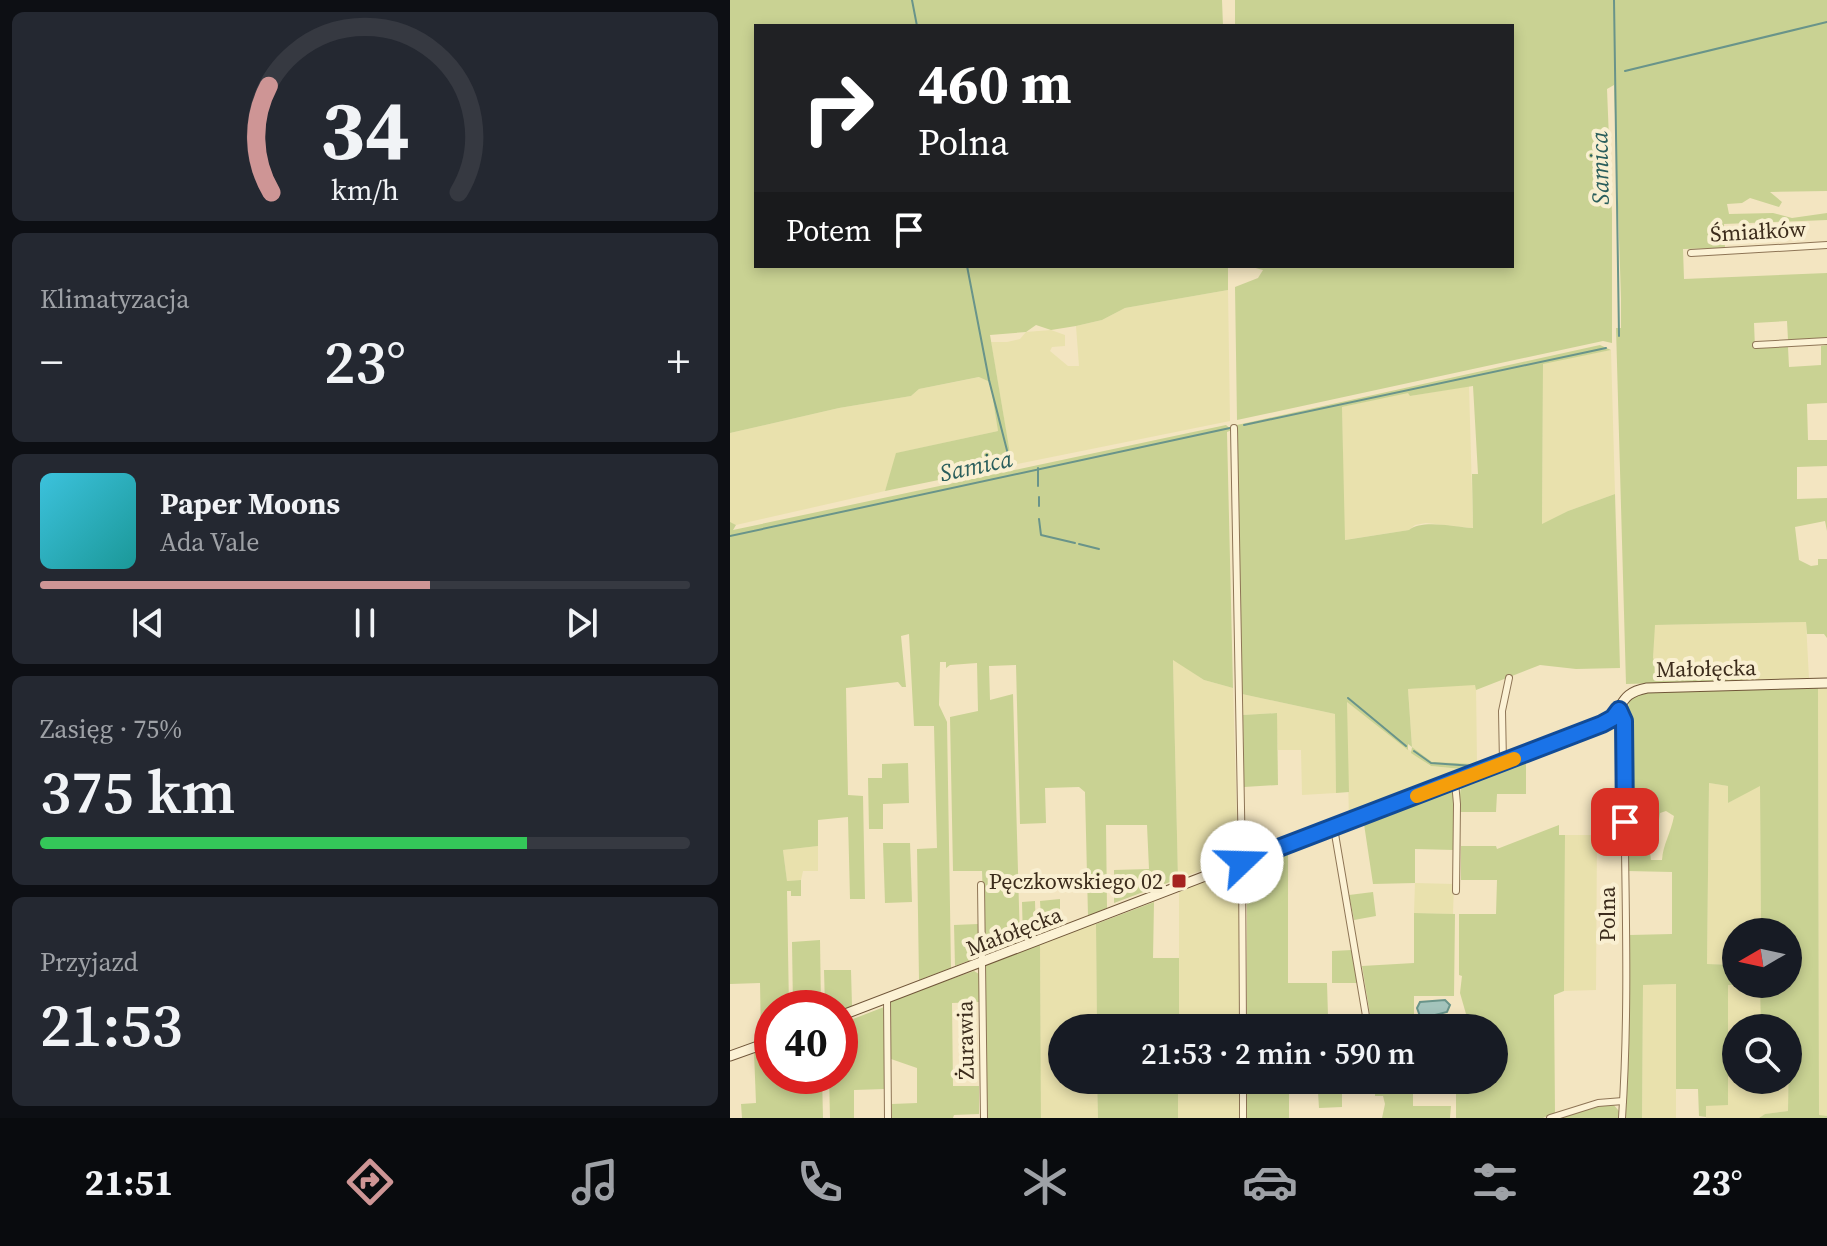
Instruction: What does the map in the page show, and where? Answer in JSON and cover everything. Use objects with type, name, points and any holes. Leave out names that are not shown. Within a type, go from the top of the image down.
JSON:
[{"type":"street","name":"Śmiałków","points":[[1691,253],[1827,245]]},
{"type":"street","points":[[1756,345],[1827,341]]},
{"type":"street","points":[[1234,428],[1243,1014]]},
{"type":"street","points":[[1503,763],[1502,711],[1509,678]]},
{"type":"street","name":"Małołęcka","points":[[858,1009],[1602,724],[1613,718],[1628,693],[1647,688],[1827,683]]},
{"type":"street","name":"Polna","points":[[1619,710],[1624,721],[1625,774],[1622,1118]]},
{"type":"street","points":[[1455,782],[1456,891]]},
{"type":"street","points":[[1334,828],[1366,1014]]},
{"type":"street","name":"Żurawia","points":[[981,885],[984,1118]]},
{"type":"street","points":[[887,999],[888,1118]]},
{"type":"street","points":[[730,1056],[754,1047]]},
{"type":"street","points":[[1243,1094],[1243,1118]]},
{"type":"street","points":[[1550,1118],[1598,1103],[1623,1101]]},
{"type":"shaded area","points":[[1228,290],[1230,421],[1012,465],[991,342],[1007,342],[1020,339],[1026,332],[1051,330],[1065,335],[1065,346],[1052,347],[1050,351],[1068,366],[1079,366],[1076,326],[1102,320],[1125,308]]},
{"type":"shaded area","points":[[1611,350],[1615,494],[1568,511],[1542,525],[1543,363]]},
{"type":"shaded area","points":[[980,377],[990,382],[998,431],[897,453],[885,491],[736,525],[730,523],[730,433],[839,408],[911,396],[919,389]]},
{"type":"shaded area","points":[[1469,386],[1473,528],[1426,523],[1409,530],[1344,540],[1342,407],[1409,392],[1410,396]]},
{"type":"shaded area","points":[[1806,622],[1809,679],[1743,681],[1742,672],[1734,664],[1699,662],[1659,666],[1653,658],[1654,625]]},
{"type":"shaded area","points":[[1173,659],[1204,680],[1233,688],[1238,857],[1178,879]]},
{"type":"shaded area","points":[[1476,684],[1477,764],[1432,762],[1412,747],[1408,689]]},
{"type":"shaded area","points":[[1827,687],[1827,1116],[1819,1116],[1818,688]]},
{"type":"shaded area","points":[[1242,694],[1335,714],[1336,793],[1302,795],[1301,750],[1278,750],[1276,713],[1243,715]]},
{"type":"shaded area","points":[[1346,701],[1430,766],[1471,770],[1349,818]]},
{"type":"shaded area","points":[[1709,783],[1728,786],[1728,803],[1760,785],[1761,918],[1722,918],[1722,965],[1707,964]]},
{"type":"shaded area","points":[[1565,835],[1597,835],[1596,990],[1564,991]]},
{"type":"shaded area","points":[[818,846],[818,871],[803,871],[801,880],[787,881],[783,850]]},
{"type":"shaded area","points":[[1239,869],[1239,1014],[1179,1014],[1179,889]]},
{"type":"shaded area","points":[[1415,883],[1454,884],[1453,914],[1414,913]]},
{"type":"shaded area","points":[[1096,921],[1097,1014],[1048,1014],[1048,1094],[1097,1094],[1098,1118],[1041,1118],[1040,943]]},
{"type":"shaded area","points":[[1676,984],[1676,1118],[1642,1118],[1643,985]]},
{"type":"shaded area","points":[[1728,998],[1761,998],[1761,1014],[1728,1014]]},
{"type":"shaded area","points":[[1178,1094],[1239,1094],[1239,1118],[1178,1118]]},
{"type":"shaded area","points":[[1728,1094],[1788,1094],[1788,1111],[1765,1114],[1759,1118],[1706,1118],[1706,1106],[1728,1104]]},
{"type":"green space","points":[[730,0],[1222,0],[1223,24],[754,24],[754,268],[1228,268],[1228,290],[1125,308],[1102,320],[1076,326],[1051,330],[1036,325],[1026,332],[990,335],[1012,465],[885,491],[896,453],[998,431],[990,382],[979,377],[919,389],[911,396],[839,408],[730,433]]},
{"type":"green space","points":[[1235,0],[1827,0],[1827,191],[1770,192],[1782,202],[1779,207],[1750,198],[1742,203],[1727,204],[1729,214],[1773,213],[1792,218],[1827,213],[1827,220],[1724,224],[1725,248],[1683,249],[1684,279],[1827,273],[1827,339],[1788,340],[1787,321],[1754,323],[1755,348],[1788,347],[1789,367],[1821,365],[1821,346],[1827,345],[1827,403],[1807,404],[1808,440],[1827,440],[1827,466],[1797,467],[1797,499],[1827,498],[1827,531],[1825,521],[1795,527],[1799,560],[1811,566],[1818,565],[1818,559],[1827,559],[1827,638],[1824,634],[1807,634],[1806,622],[1655,625],[1653,658],[1659,666],[1700,662],[1735,664],[1742,672],[1743,681],[1626,684],[1616,328],[1621,328],[1621,298],[1614,85],[1607,89],[1612,214],[1612,343],[1603,341],[1237,420],[1235,287],[1258,278],[1263,270],[1256,268],[1514,268],[1514,24],[1235,24]]},
{"type":"green space","points":[[1600,345],[1611,350],[1543,364],[1542,524],[1615,494],[1620,668],[1576,669],[1540,665],[1476,690],[1475,685],[1408,689],[1412,747],[1408,744],[1408,750],[1347,702],[1349,792],[1336,793],[1335,714],[1242,694],[1237,425]],"holes":[[[1473,386],[1478,474],[1472,474],[1473,528],[1422,525],[1409,530],[1345,540],[1342,407],[1408,393],[1410,396]]]},
{"type":"green space","points":[[1226,425],[1232,430],[1227,432],[1233,688],[1204,680],[1173,660],[1178,879],[1114,903],[1114,870],[1149,869],[1147,825],[1106,825],[1107,908],[1088,916],[1085,792],[1079,787],[1045,788],[1046,823],[1020,824],[1016,665],[989,666],[990,700],[1013,694],[1020,942],[985,955],[982,871],[953,871],[950,717],[978,711],[977,663],[946,668],[946,662],[940,662],[939,705],[947,722],[951,968],[919,980],[917,849],[937,848],[934,726],[914,726],[909,634],[901,636],[906,687],[898,682],[846,688],[848,795],[863,796],[865,899],[850,899],[848,817],[818,820],[818,846],[783,850],[787,881],[801,880],[801,896],[791,896],[791,891],[787,891],[789,990],[760,990],[760,983],[730,984],[730,522],[736,525],[733,530]]},
{"type":"green space","points":[[1818,688],[1819,1115],[1827,1118],[1759,1118],[1765,1114],[1788,1111],[1788,1094],[1802,1094],[1802,1014],[1761,1014],[1760,998],[1802,998],[1802,918],[1761,918],[1760,786],[1728,803],[1728,786],[1709,783],[1707,964],[1722,965],[1722,998],[1728,998],[1728,1014],[1722,1014],[1722,1094],[1728,1094],[1728,1105],[1706,1106],[1706,1117],[1699,1116],[1698,1089],[1676,1089],[1676,984],[1643,985],[1642,1118],[1625,1118],[1630,935],[1672,934],[1672,872],[1627,871],[1627,845],[1649,844],[1651,860],[1662,860],[1674,816],[1666,811],[1660,813],[1659,820],[1649,820],[1649,839],[1627,837],[1627,711],[1630,698],[1642,692]]},
{"type":"green space","points":[[1277,713],[1278,785],[1244,787],[1243,715]]},
{"type":"green space","points":[[1412,747],[1432,762],[1477,764],[1477,769],[1431,766],[1411,753]]},
{"type":"green space","points":[[1526,762],[1526,794],[1497,794],[1496,812],[1460,812],[1465,781],[1497,768],[1497,773]]},
{"type":"green space","points":[[908,763],[909,803],[883,804],[883,829],[869,829],[868,778],[882,778],[882,764]]},
{"type":"green space","points":[[1447,788],[1454,792],[1454,850],[1415,849],[1415,883],[1373,884],[1364,824],[1414,805],[1414,801]]},
{"type":"green space","points":[[1559,825],[1559,835],[1565,835],[1564,991],[1554,995],[1555,1113],[1543,1118],[1456,1118],[1456,1094],[1508,1094],[1508,1014],[1466,1014],[1460,993],[1462,976],[1459,975],[1459,914],[1496,914],[1497,880],[1461,880],[1461,846],[1496,846],[1497,849]]},
{"type":"green space","points":[[883,843],[910,843],[912,902],[885,903]]},
{"type":"green space","points":[[1288,848],[1288,983],[1327,983],[1328,1014],[1247,1014],[1247,864]]},
{"type":"green space","points":[[1373,892],[1376,916],[1354,920],[1349,895]]},
{"type":"green space","points":[[1060,899],[1060,927],[1042,934],[1040,901]]},
{"type":"green space","points":[[1035,901],[1036,936],[1023,941],[1022,902]]},
{"type":"green space","points":[[1154,902],[1153,958],[1179,958],[1179,1014],[1097,1014],[1096,924]]},
{"type":"green space","points":[[1414,913],[1455,914],[1454,996],[1414,996],[1414,1014],[1370,1014],[1362,966],[1414,963]]},
{"type":"green space","points":[[978,924],[979,957],[955,966],[954,925]]},
{"type":"green space","points":[[820,940],[821,990],[793,990],[792,942]]},
{"type":"green space","points":[[1040,943],[1041,1118],[986,1118],[984,966]]},
{"type":"green space","points":[[1352,950],[1358,983],[1332,983],[1332,951]]},
{"type":"green space","points":[[824,970],[851,970],[852,990],[825,990]]},
{"type":"green space","points":[[974,971],[979,974],[979,1002],[952,1003],[953,1086],[979,1086],[979,1114],[954,1115],[953,1118],[892,1118],[892,1104],[917,1103],[917,1068],[891,1059],[891,1000]]},
{"type":"green space","points":[[884,1007],[885,1089],[858,1090],[858,1017]]},
{"type":"green space","points":[[756,1094],[822,1094],[823,1118],[742,1118],[741,1104],[756,1103]]},
{"type":"green space","points":[[829,1094],[854,1094],[854,1118],[830,1118]]},
{"type":"green space","points":[[1097,1094],[1178,1094],[1178,1118],[1098,1118]]},
{"type":"green space","points":[[1247,1094],[1289,1094],[1289,1118],[1247,1118]]},
{"type":"green space","points":[[1318,1094],[1342,1094],[1342,1107],[1319,1108]]},
{"type":"green space","points":[[1413,1094],[1413,1106],[1451,1106],[1450,1118],[1382,1118],[1383,1096],[1375,1096]]},
{"type":"green space","points":[[1612,1103],[1619,1111],[1619,1118],[1558,1118]]},
{"type":"water","points":[[1445,1000],[1450,1005],[1447,1012],[1419,1014],[1417,1008],[1420,1002]]},
{"type":"waterway","points":[[912,0],[917,24]]},
{"type":"waterway","name":"Samica","points":[[1614,0],[1619,336]]},
{"type":"waterway","points":[[1625,71],[1827,22]]},
{"type":"waterway","points":[[967,268],[989,380],[1011,466]]},
{"type":"waterway","name":"Samica","points":[[1244,425],[1606,348]]},
{"type":"waterway","name":"Samica","points":[[730,536],[1230,428]]},
{"type":"waterway","points":[[1038,468],[1038,486]]},
{"type":"waterway","points":[[1039,497],[1039,506]]},
{"type":"waterway","points":[[1039,519],[1041,535],[1075,543]]},
{"type":"waterway","points":[[1079,544],[1099,549]]},
{"type":"waterway","points":[[1348,698],[1406,746]]},
{"type":"waterway","points":[[1414,751],[1431,763],[1474,766]]},
{"type":"slow traffic","points":[[1417,796],[1514,759]]},
{"type":"place","name":"Pęczkowskiego 02","points":[[1179,881]]},
{"type":"route","points":[[1242,862],[1602,724],[1619,710],[1624,721],[1625,822]]}]
